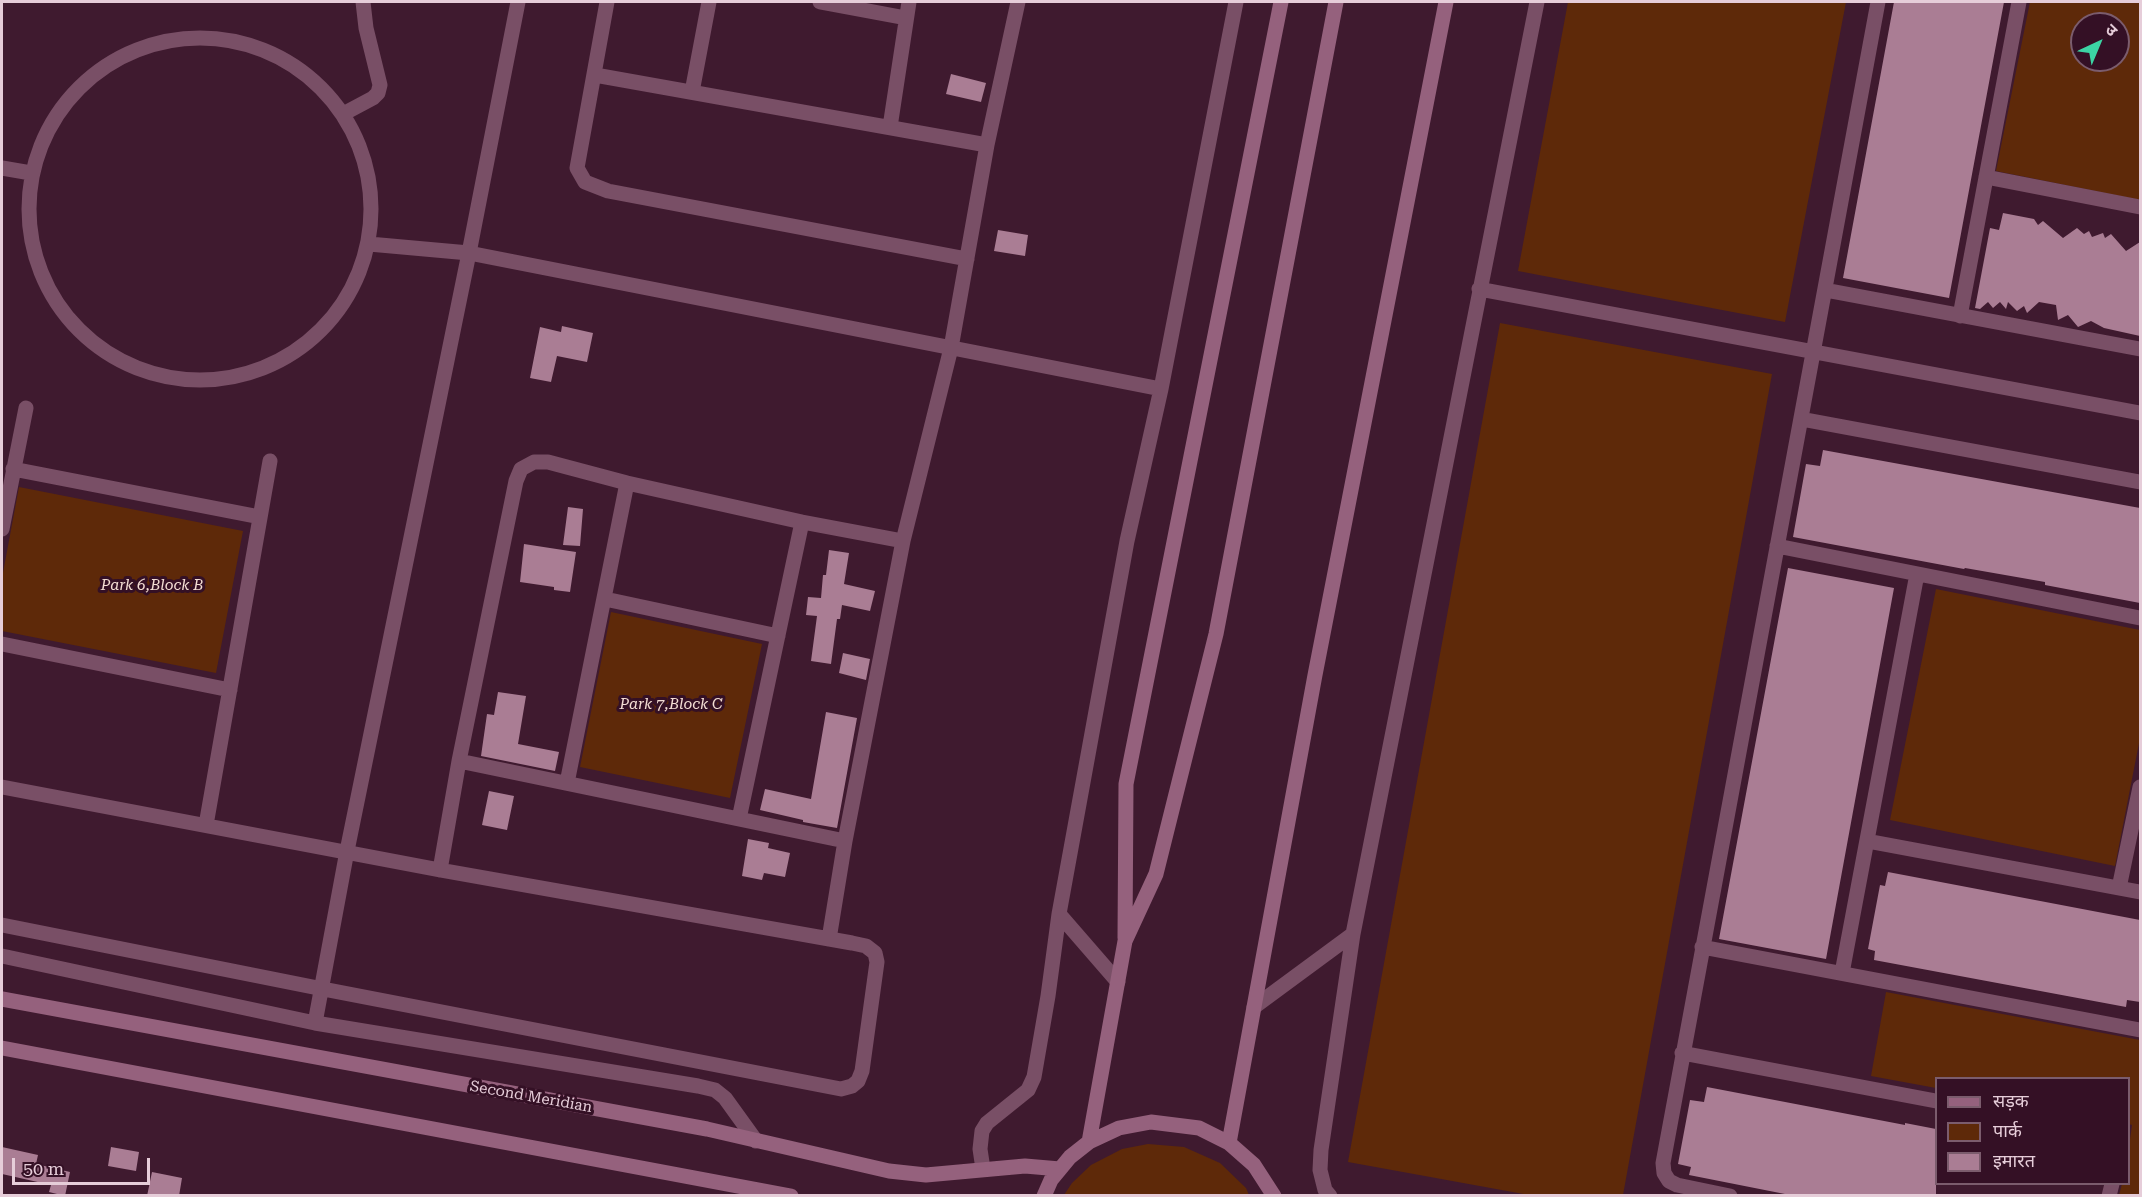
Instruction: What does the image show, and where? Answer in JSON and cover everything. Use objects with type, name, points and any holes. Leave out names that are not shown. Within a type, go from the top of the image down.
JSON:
[{"type":"main road","points":[[1089,1142],[1125,941],[1126,784],[1281,2]]},
{"type":"main road","points":[[1125,941],[1156,874],[1216,634],[1336,2]]},
{"type":"main road","points":[[1229,1143],[1315,675],[1446,2]]},
{"type":"main road","name":"Second Meridian","points":[[2,999],[695,1127],[889,1172],[911,1174],[1025,1166],[1060,1169]]},
{"type":"main road","points":[[2,1048],[791,1196]]},
{"type":"main road","points":[[1044,1196],[1051,1180],[1070,1157],[1089,1142],[1119,1128],[1151,1122],[1199,1128],[1229,1143],[1254,1165],[1274,1196]]},
{"type":"street","points":[[343,114],[373,98],[378,93],[380,85],[366,28],[363,2]]},
{"type":"street","points":[[315,1023],[347,852],[518,2]]},
{"type":"street","points":[[607,2],[577,168],[585,182],[608,191],[967,259]]},
{"type":"street","points":[[692,92],[709,2]]},
{"type":"street","points":[[820,2],[906,18]]},
{"type":"street","points":[[890,127],[909,2]]},
{"type":"street","points":[[829,939],[844,841],[903,541],[951,348],[987,145],[1018,2]]},
{"type":"street","points":[[983,1170],[980,1149],[982,1131],[987,1123],[1028,1090],[1034,1077],[1059,914],[1127,541],[1161,389],[1236,2]]},
{"type":"street","points":[[1330,1196],[1325,1190],[1320,1170],[1321,1150],[1353,934],[1537,2]]},
{"type":"street","points":[[1730,1196],[1677,1185],[1669,1181],[1664,1173],[1663,1163],[1878,2]]},
{"type":"street","points":[[1960,316],[2019,2]]},
{"type":"street","points":[[217,37],[266,50],[309,76],[343,114],[369,176],[369,244],[350,295],[316,337],[271,366],[219,380],[166,377],[115,358],[73,324],[43,279],[29,227],[31,174],[48,126],[79,86],[119,56],[167,39],[217,37]]},
{"type":"street","points":[[595,75],[987,145]]},
{"type":"street","points":[[2,168],[31,174]]},
{"type":"street","points":[[1986,177],[2140,207]]},
{"type":"street","points":[[369,244],[469,253],[1161,389]]},
{"type":"street","points":[[1479,289],[2140,413]]},
{"type":"street","points":[[1825,290],[2140,349]]},
{"type":"street","points":[[2,529],[26,408]]},
{"type":"street","points":[[1801,419],[2140,482]]},
{"type":"street","points":[[206,825],[270,461]]},
{"type":"street","points":[[440,870],[459,761],[516,481],[521,469],[534,462],[548,462],[627,483],[802,522],[903,541]]},
{"type":"street","points":[[14,469],[260,517]]},
{"type":"street","points":[[567,783],[627,483]]},
{"type":"street","points":[[739,819],[802,522]]},
{"type":"street","points":[[1778,546],[2140,618]]},
{"type":"street","points":[[1842,974],[1917,574]]},
{"type":"street","points":[[605,599],[778,636]]},
{"type":"street","points":[[2,644],[230,690]]},
{"type":"street","points":[[459,761],[844,841]]},
{"type":"street","points":[[2,787],[440,870],[866,946],[875,953],[877,962],[862,1071],[858,1081],[852,1086],[841,1089],[2,925]]},
{"type":"street","points":[[2119,888],[2140,787]]},
{"type":"street","points":[[1867,841],[2140,892]]},
{"type":"street","points":[[1059,914],[1118,982]]},
{"type":"street","points":[[1254,1007],[1353,934]]},
{"type":"street","points":[[1702,947],[2140,1030]]},
{"type":"street","points":[[2,956],[315,1023],[715,1090],[735,1109],[756,1141]]},
{"type":"street","points":[[1682,1053],[1935,1101]]},
{"type":"green space","points":[[1568,2],[1846,2],[1785,322],[1518,271]]},
{"type":"green space","points":[[2030,2],[2140,2],[2140,200],[1996,171]]},
{"type":"green space","points":[[1500,323],[1772,374],[1623,1195],[1529,1195],[1348,1162]]},
{"type":"green space","name":"Park 6,Block B","points":[[19,487],[243,531],[216,673],[2,631],[2,578]]},
{"type":"green space","points":[[1936,589],[2140,630],[2140,738],[2115,866],[1890,820]]},
{"type":"green space","name":"Park 7,Block C","points":[[611,612],[762,644],[730,798],[580,767]]},
{"type":"green space","points":[[1886,992],[2140,1040],[2140,1195],[2119,1195],[2122,1185],[2130,1185],[2132,1125],[2130,1124],[2130,1077],[1935,1077],[1935,1088],[1871,1076]]},
{"type":"green space","points":[[1148,1144],[1184,1147],[1220,1163],[1246,1188],[1249,1195],[1064,1195],[1072,1183],[1091,1165],[1122,1149]]},
{"type":"building","points":[[1894,2],[2004,2],[1949,298],[1843,278]]},
{"type":"building","points":[[951,74],[986,83],[981,102],[946,94]]},
{"type":"building","points":[[2003,213],[2034,219],[2038,225],[2043,221],[2063,238],[2077,228],[2084,234],[2089,231],[2092,237],[2103,233],[2105,238],[2111,234],[2126,251],[2140,242],[2140,336],[2104,328],[2091,321],[2078,327],[2068,315],[2058,320],[2056,305],[2039,302],[2027,313],[2024,306],[2017,311],[2008,302],[2006,309],[2000,302],[1993,308],[1988,302],[1980,309],[1975,308],[1990,228],[1999,230]]},
{"type":"building","points":[[998,230],[1028,235],[1025,256],[994,251]]},
{"type":"building","points":[[562,326],[593,333],[587,362],[557,356],[551,382],[530,378],[540,327],[561,332]]},
{"type":"building","points":[[1823,450],[2140,508],[2140,603],[2045,585],[2045,582],[1793,537],[1806,464],[1820,466]]},
{"type":"building","points":[[568,507],[583,509],[580,546],[563,545]]},
{"type":"building","points":[[524,544],[576,552],[570,592],[520,582]]},
{"type":"building","points":[[829,550],[849,553],[844,584],[875,591],[870,611],[842,605],[840,619],[837,619],[831,664],[811,661],[817,616],[806,615],[808,597],[821,598],[823,575],[826,575]]},
{"type":"building","points":[[1788,568],[1894,588],[1826,959],[1719,939]]},
{"type":"building","points":[[843,653],[870,659],[866,680],[839,673]]},
{"type":"building","points":[[498,692],[526,696],[518,744],[559,752],[555,771],[481,756],[487,714],[494,715]]},
{"type":"building","points":[[826,712],[857,718],[837,828],[803,822],[803,820],[760,810],[765,789],[811,799]]},
{"type":"building","points":[[489,791],[514,796],[507,830],[482,825]]},
{"type":"building","points":[[748,839],[769,843],[768,848],[790,853],[785,877],[764,873],[762,880],[742,876]]},
{"type":"building","points":[[1888,872],[2140,920],[2140,1002],[2127,1000],[2126,1007],[1874,960],[1875,951],[1868,949],[1880,885],[1885,886]]},
{"type":"building","points":[[1707,1087],[1935,1129],[1936,1196],[1795,1196],[1689,1175],[1691,1167],[1678,1164],[1690,1100],[1704,1102]]},
{"type":"building","points":[[2,1147],[38,1155],[36,1164],[70,1172],[65,1196],[49,1192],[51,1185],[2,1174]]},
{"type":"building","points":[[111,1147],[139,1152],[136,1171],[108,1166]]},
{"type":"building","points":[[152,1172],[182,1178],[179,1196],[147,1196]]}]
